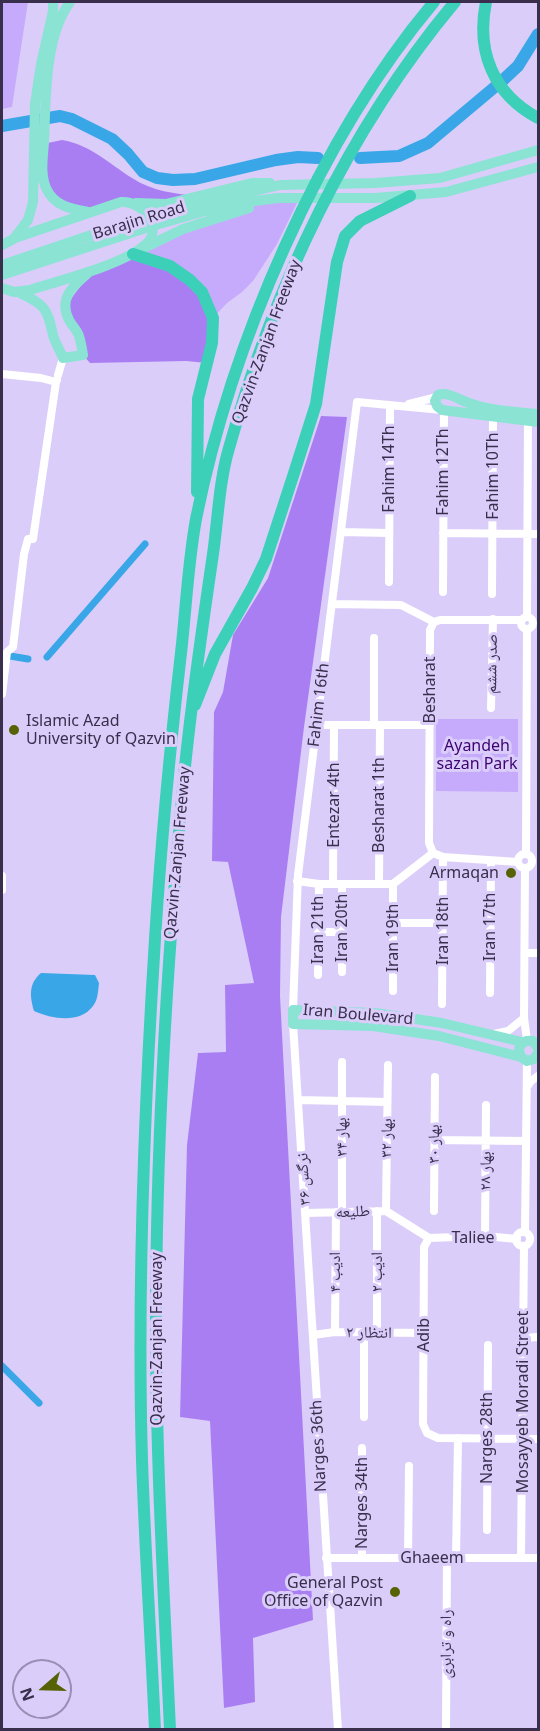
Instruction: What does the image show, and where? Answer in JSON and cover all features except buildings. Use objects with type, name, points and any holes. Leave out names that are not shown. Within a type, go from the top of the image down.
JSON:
[{"type":"highway","name":"Qazvin-Zanjan Freeway","points":[[155,1730],[142,1459],[141,1323],[146,1079],[159,873],[195,523],[213,450],[238,365],[263,298],[322,172],[356,113],[434,2]]},
{"type":"highway","name":"Qazvin-Zanjan Freeway","points":[[170,1730],[158,1459],[157,1277],[161,1080],[175,875],[190,717],[227,454],[252,371],[273,314],[320,212],[370,121],[400,75],[455,2]]},
{"type":"highway","points":[[486,2],[483,41],[494,75],[513,99],[538,118]]},
{"type":"highway","points":[[190,717],[205,684],[214,654],[266,559],[296,470],[316,404],[339,250],[345,236],[360,221],[410,196]]},
{"type":"highway","points":[[133,254],[170,266],[190,280],[202,292],[213,318],[212,343],[198,399],[195,523]]},
{"type":"main road","points":[[2,245],[15,237],[28,220],[33,202],[41,64],[53,2]]},
{"type":"main road","points":[[40,103],[61,20],[70,2]]},
{"type":"main road","points":[[38,142],[42,172],[49,194],[61,205],[90,213]]},
{"type":"main road","name":"Barajin Road","points":[[15,237],[121,202],[166,204],[262,182],[280,185],[375,183],[440,178],[538,150]]},
{"type":"main road","name":"Barajin Road","points":[[2,275],[205,211],[278,198],[375,198],[446,192],[538,167]]},
{"type":"main road","name":"Barajin Road","points":[[2,265],[151,215],[280,185]]},
{"type":"main road","name":"Barajin Road","points":[[2,291],[30,290],[93,269],[133,254],[183,229],[278,198]]},
{"type":"main road","points":[[133,202],[146,212],[150,219],[152,232],[148,243],[133,254]]},
{"type":"main road","points":[[16,292],[32,299],[47,313],[63,358],[83,355],[78,335],[66,314],[66,300],[71,287],[93,269]]},
{"type":"main road","points":[[446,394],[471,404],[533,418],[494,418],[443,410],[436,405],[437,397],[446,394]]},
{"type":"main road","name":"Iran Boulevard","points":[[524,1041],[488,1035],[442,1023],[375,1013],[293,1010],[293,1024],[373,1026],[439,1036],[531,1059]]},
{"type":"main road","points":[[531,1059],[518,1050],[524,1041],[533,1041],[538,1048]]},
{"type":"street","points":[[2,694],[7,652],[13,647],[24,554],[28,539],[33,540],[57,379],[63,358]]},
{"type":"street","points":[[2,375],[57,379]]},
{"type":"street","points":[[400,406],[437,397]]},
{"type":"street","name":"Fahim 16th","points":[[293,1010],[297,881],[357,402],[390,405]]},
{"type":"street","points":[[390,405],[443,410]]},
{"type":"street","name":"Fahim 14Th","points":[[388,582],[390,405]]},
{"type":"street","name":"Fahim 12Th","points":[[443,410],[443,592]]},
{"type":"street","name":"Fahim 10Th","points":[[492,594],[494,418]]},
{"type":"street","points":[[297,881],[318,884],[393,884],[433,853],[443,857],[530,866],[532,859],[527,629],[533,625],[530,619],[527,534],[533,418]]},
{"type":"street","points":[[341,532],[389,533]]},
{"type":"street","points":[[443,533],[538,534]]},
{"type":"street","points":[[332,604],[401,605],[434,621],[530,619]]},
{"type":"street","name":"صدر ششم","points":[[491,708],[493,619]]},
{"type":"street","name":"Besharat","points":[[433,853],[429,843],[430,630],[434,621]]},
{"type":"street","name":"Besharat 1th","points":[[374,638],[379,884]]},
{"type":"street","points":[[2,645],[13,647]]},
{"type":"street","points":[[317,724],[430,726]]},
{"type":"street","name":"Entezar 4th","points":[[334,725],[338,884]]},
{"type":"street","points":[[524,1041],[525,953],[520,856],[532,859]]},
{"type":"street","name":"Iran 18th","points":[[442,1004],[443,857]]},
{"type":"street","name":"Iran 17th","points":[[490,993],[491,861]]},
{"type":"street","points":[[2,876],[2,890]]},
{"type":"street","name":"Iran 21th","points":[[318,884],[318,975]]},
{"type":"street","name":"Iran 20th","points":[[338,884],[342,932],[342,972]]},
{"type":"street","name":"Iran 19th","points":[[393,884],[393,991]]},
{"type":"street","points":[[393,923],[443,923]]},
{"type":"street","points":[[318,932],[342,932]]},
{"type":"street","points":[[525,953],[538,953]]},
{"type":"street","points":[[488,1035],[508,1030],[524,1018]]},
{"type":"street","name":"نرگس ۳۶","points":[[293,1024],[313,1335]]},
{"type":"street","points":[[531,1059],[526,1088],[531,1236],[529,1243],[524,1246],[516,1239],[518,1234],[531,1236]]},
{"type":"street","name":"بهار ۳۴","points":[[339,1212],[342,1062]]},
{"type":"street","name":"بهار ۳۲","points":[[382,1211],[388,1065]]},
{"type":"street","points":[[526,1088],[538,1076]]},
{"type":"street","name":"بهار ۳۰","points":[[434,1211],[435,1077]]},
{"type":"street","points":[[299,1100],[387,1101]]},
{"type":"street","name":"بهار ۲۸","points":[[485,1236],[486,1105]]},
{"type":"street","points":[[434,1140],[526,1141]]},
{"type":"street","name":"طلیعه","points":[[306,1213],[382,1211],[429,1238]]},
{"type":"street","name":"ادیب ۲","points":[[377,1333],[382,1211]]},
{"type":"street","name":"ادیب ۴","points":[[335,1332],[339,1212]]},
{"type":"street","name":"Taliee","points":[[429,1238],[485,1236],[516,1239]]},
{"type":"street","name":"Adib","points":[[429,1238],[424,1247],[423,1424],[427,1433],[438,1438],[458,1438]]},
{"type":"street","name":"Mosayyeb Moradi Street","points":[[521,1558],[524,1246]]},
{"type":"street","name":"انتظار ۲","points":[[313,1335],[335,1332],[424,1333]]},
{"type":"street","points":[[364,1333],[364,1417]]},
{"type":"street","name":"Narges 36th","points":[[313,1335],[338,1730]]},
{"type":"street","points":[[523,1338],[538,1337]]},
{"type":"street","name":"Narges 28th","points":[[487,1530],[488,1345]]},
{"type":"street","points":[[458,1438],[538,1439]]},
{"type":"street","name":"راه و ترابری","points":[[446,1730],[451,1558],[458,1438]]},
{"type":"street","name":"Narges 34th","points":[[362,1449],[362,1558]]},
{"type":"street","points":[[408,1558],[409,1466]]},
{"type":"street","name":"Ghaeem","points":[[326,1558],[538,1558]]},
{"type":"green space","points":[[2,2],[28,2],[12,107],[2,109]]},
{"type":"green space","points":[[300,197],[277,244],[253,281],[213,318],[133,254],[173,233],[278,198]]},
{"type":"green space","name":"Ayandeh sazan Park","points":[[436,719],[518,719],[518,792],[436,791]]},
{"type":"shaded area","points":[[62,140],[91,150],[148,186],[173,193],[199,196],[133,202],[90,213],[49,194],[43,144]]},
{"type":"shaded area","points":[[133,254],[170,266],[208,304],[207,363],[186,361],[90,363],[83,355],[65,307],[93,269]]},
{"type":"shaded area","points":[[321,416],[347,417],[304,727],[281,917],[280,996],[313,1620],[253,1638],[255,1702],[224,1708],[210,1421],[180,1417],[187,1145],[198,1053],[226,1052],[225,985],[254,983],[228,862],[212,861],[214,712],[223,692],[233,635],[268,578]]},
{"type":"water","points":[[41,973],[95,975],[99,983],[95,1004],[81,1016],[73,1018],[57,1018],[34,1011],[31,991]]},
{"type":"waterway","points":[[503,80],[518,66],[538,34]]},
{"type":"waterway","points":[[360,158],[399,156],[428,143],[496,86]]},
{"type":"waterway","points":[[2,126],[60,116],[72,119],[112,139],[143,172],[157,178],[173,180],[195,179],[276,160],[298,157],[318,158]]},
{"type":"waterway","points":[[47,657],[145,544]]},
{"type":"waterway","points":[[10,656],[28,659]]},
{"type":"waterway","points":[[2,1366],[39,1403]]},
{"type":"place","name":"Islamic Azad University of Qazvin","points":[[14,730]]},
{"type":"place","name":"Armaqan","points":[[511,873]]},
{"type":"place","name":"General Post Office of Qazvin","points":[[395,1592]]}]
